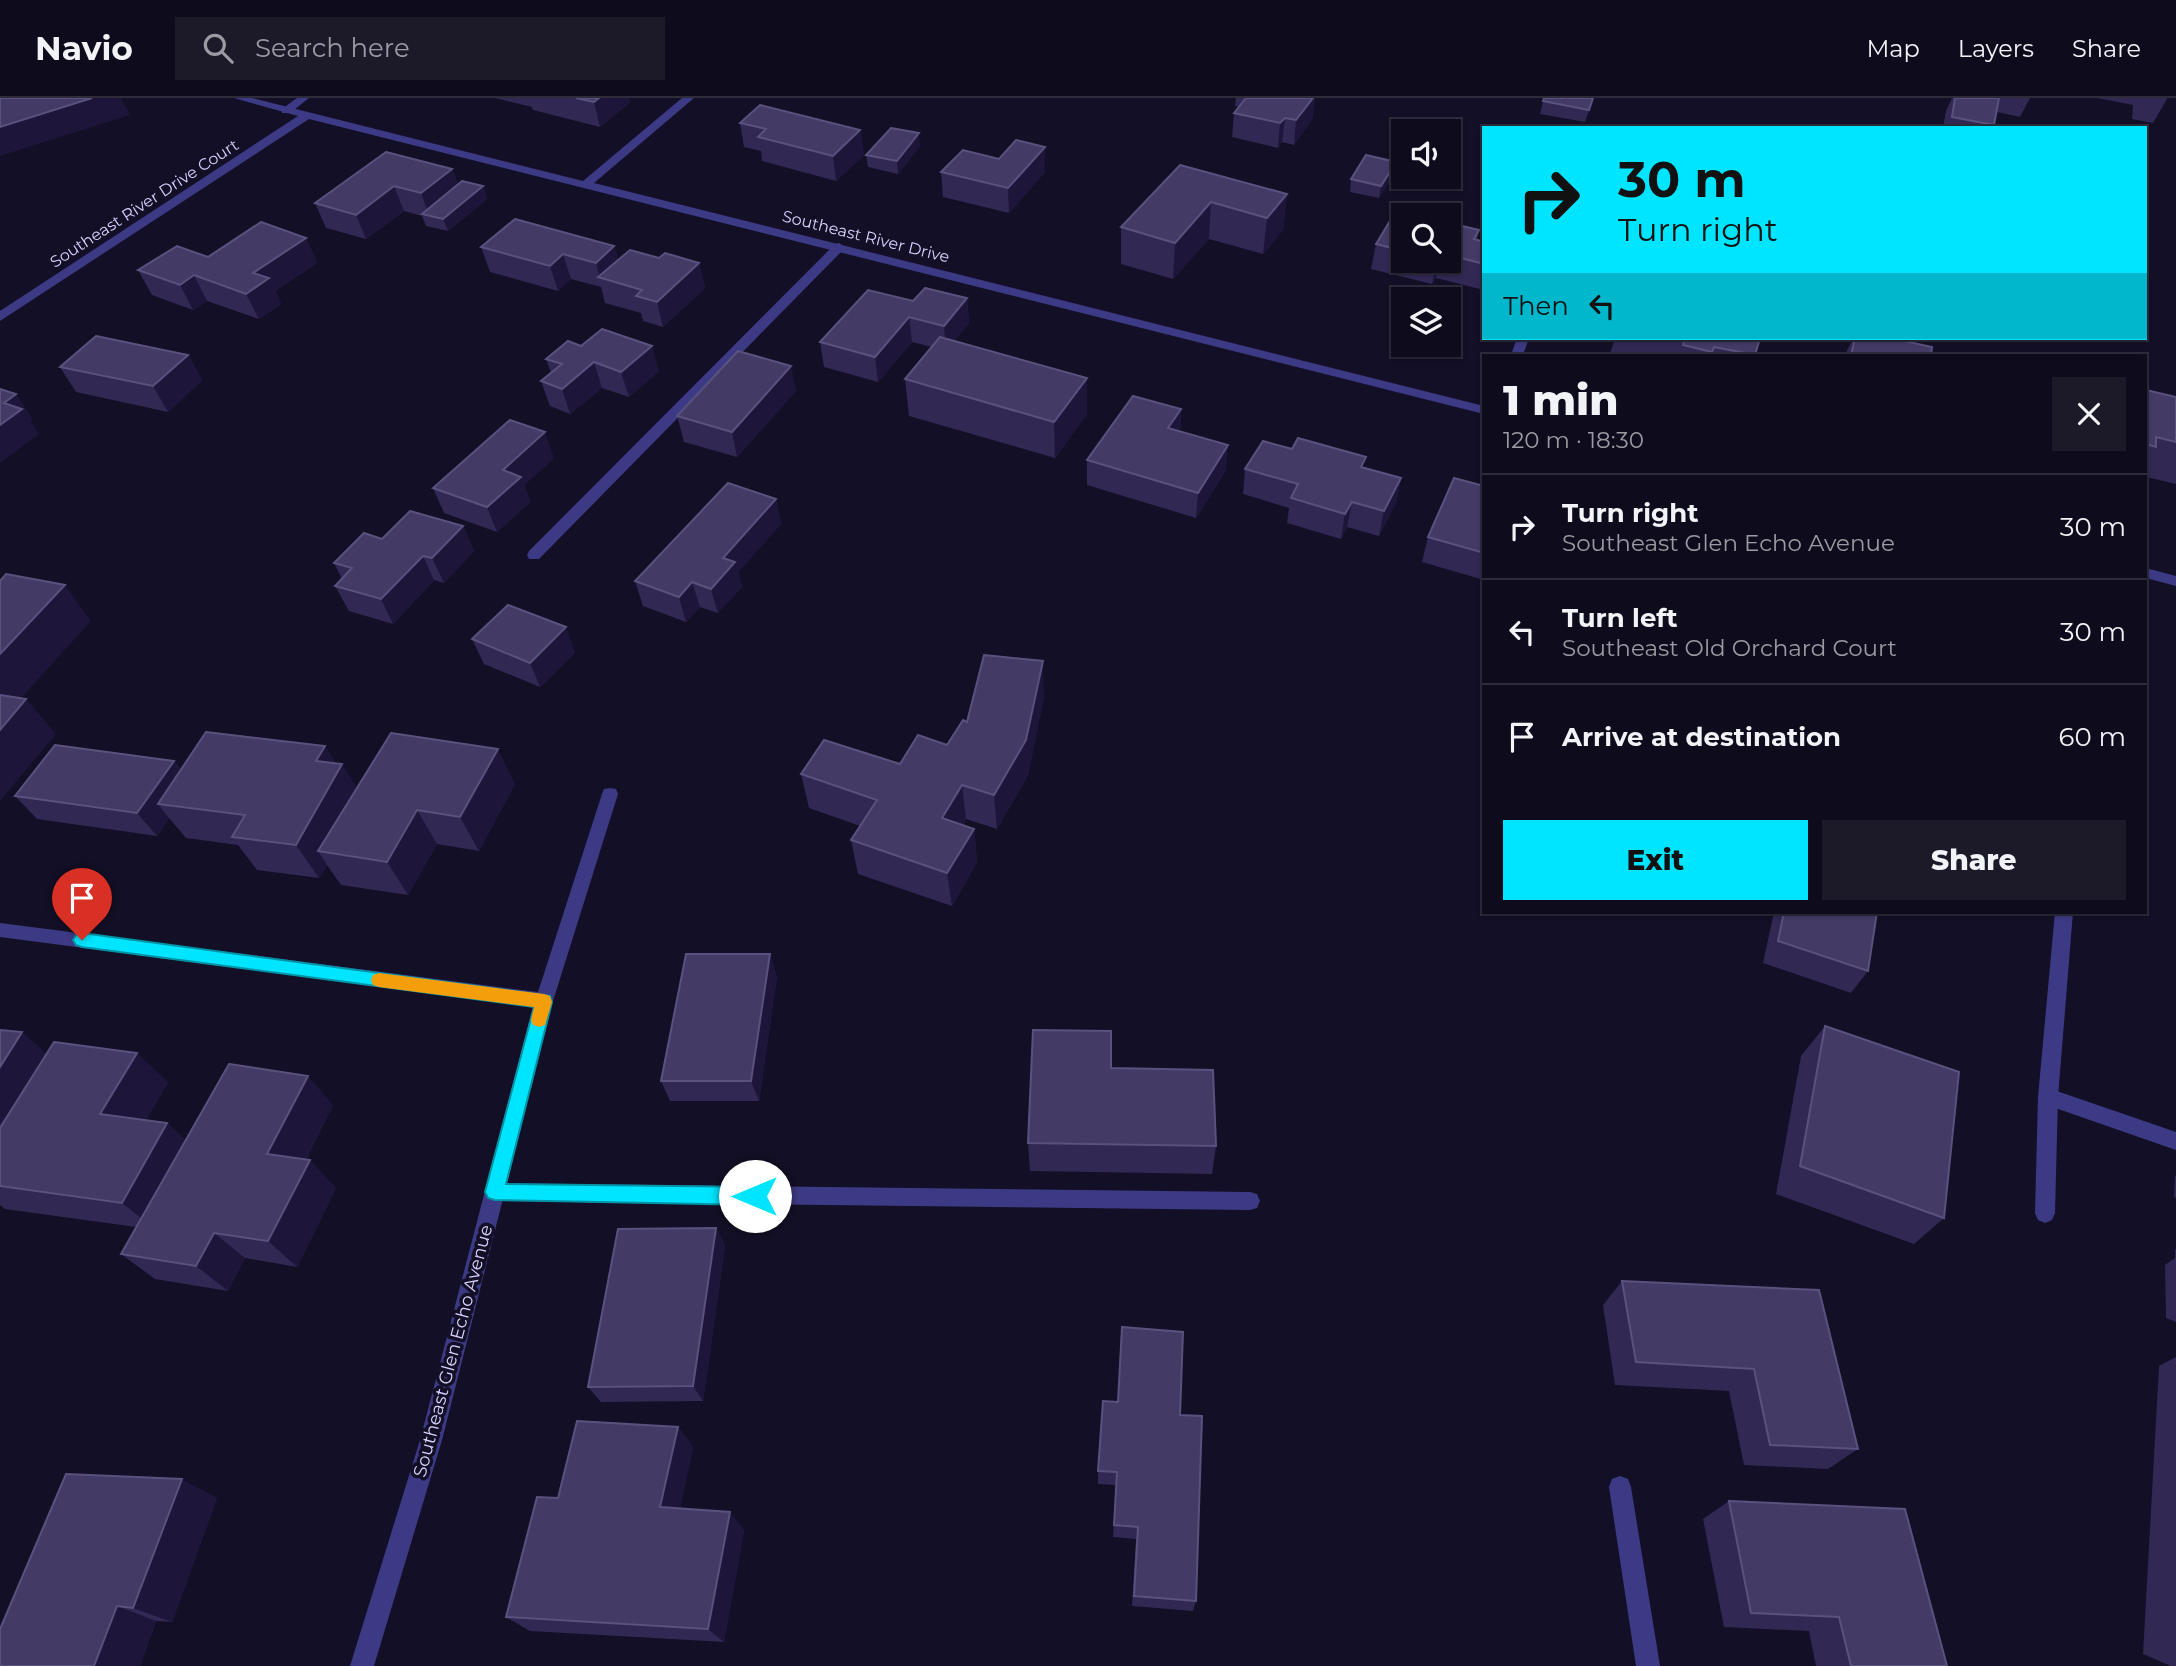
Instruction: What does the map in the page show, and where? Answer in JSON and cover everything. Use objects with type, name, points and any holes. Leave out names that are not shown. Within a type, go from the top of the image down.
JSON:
[{"type":"street","name":"Southeast River Drive","points":[[239,98],[587,183],[1482,409]]},
{"type":"street","points":[[286,111],[304,98]]},
{"type":"street","points":[[587,183],[689,98]]},
{"type":"street","name":"Southeast River Drive Court","points":[[0,317],[306,116]]},
{"type":"street","points":[[534,555],[839,247]]},
{"type":"street","points":[[2147,573],[2176,581]]},
{"type":"street","name":"Southeast Glen Echo Avenue","points":[[362,1666],[431,1440],[544,1002],[610,794]]},
{"type":"street","points":[[2045,1213],[2048,1097],[2064,914]]},
{"type":"street","points":[[0,929],[544,1002]]},
{"type":"street","points":[[2048,1097],[2176,1142]]},
{"type":"street","points":[[495,1192],[1250,1201]]},
{"type":"street","points":[[1620,1487],[1648,1666]]},
{"type":"building","points":[[0,98],[92,98],[0,127]]},
{"type":"building","points":[[576,98],[599,98],[594,102]]},
{"type":"building","points":[[1246,98],[1313,98],[1296,120],[1285,118],[1280,123],[1234,113]]},
{"type":"building","points":[[1544,98],[1593,98],[1589,110],[1543,101]]},
{"type":"building","points":[[1955,98],[1999,98],[1994,125],[1952,117]]},
{"type":"building","points":[[760,105],[860,130],[833,156],[758,137],[766,129],[740,123]]},
{"type":"building","points":[[891,128],[919,133],[897,161],[866,155]]},
{"type":"building","points":[[1016,140],[1045,147],[1008,188],[941,172],[963,150],[999,159]]},
{"type":"building","points":[[386,152],[452,169],[421,193],[394,186],[356,215],[315,203]]},
{"type":"building","points":[[1366,155],[1391,161],[1391,170],[1381,186],[1351,179]]},
{"type":"building","points":[[1180,165],[1287,194],[1267,218],[1211,202],[1175,243],[1121,227]]},
{"type":"building","points":[[462,181],[483,186],[443,219],[422,214]]},
{"type":"building","points":[[515,219],[614,246],[596,263],[563,254],[550,266],[481,247]]},
{"type":"building","points":[[1391,219],[1391,248],[1376,244]]},
{"type":"building","points":[[261,222],[306,238],[253,273],[269,278],[246,294],[194,275],[180,285],[138,270],[177,246],[208,257]]},
{"type":"building","points":[[1461,226],[1479,230],[1474,239],[1482,241],[1482,263],[1461,258]]},
{"type":"building","points":[[630,250],[659,258],[665,253],[699,263],[657,302],[636,296],[642,290],[598,277]]},
{"type":"building","points":[[925,288],[967,298],[944,326],[909,317],[875,357],[820,342],[868,290],[913,301]]},
{"type":"building","points":[[602,329],[652,346],[621,372],[594,362],[562,389],[541,381],[562,364],[546,359],[568,341],[581,346]]},
{"type":"building","points":[[96,336],[188,355],[153,386],[60,367]]},
{"type":"building","points":[[940,337],[1087,378],[1054,422],[905,379]]},
{"type":"building","points":[[1684,340],[1759,340],[1755,354],[1714,347],[1712,352],[1683,345]]},
{"type":"building","points":[[1855,340],[1900,340],[1932,347],[1931,354],[1851,354]]},
{"type":"building","points":[[738,351],[791,366],[732,432],[677,416]]},
{"type":"building","points":[[0,389],[16,394],[4,403],[22,409],[0,425]]},
{"type":"building","points":[[2147,390],[2176,397],[2176,442],[2156,437],[2156,447],[2147,444]]},
{"type":"building","points":[[1133,396],[1181,409],[1168,428],[1228,445],[1198,493],[1087,460]]},
{"type":"building","points":[[510,420],[545,432],[503,470],[521,477],[487,507],[433,488]]},
{"type":"building","points":[[1298,438],[1366,457],[1361,467],[1401,478],[1384,511],[1352,502],[1345,514],[1291,498],[1298,484],[1245,469],[1263,441],[1292,449]]},
{"type":"building","points":[[1454,478],[1482,485],[1482,552],[1428,537]]},
{"type":"building","points":[[728,483],[776,499],[723,558],[735,562],[711,589],[692,582],[679,597],[635,581]]},
{"type":"building","points":[[410,511],[463,526],[432,558],[423,556],[381,599],[335,586],[352,568],[334,563],[364,533],[382,539]]},
{"type":"building","points":[[6,574],[65,585],[0,654],[0,581]]},
{"type":"building","points":[[508,605],[566,627],[530,663],[472,639]]},
{"type":"building","points":[[984,655],[1043,661],[1026,740],[994,795],[962,785],[942,818],[974,829],[947,873],[851,840],[877,800],[801,774],[824,740],[900,764],[918,735],[947,745],[963,720],[967,722]]},
{"type":"building","points":[[0,695],[26,699],[0,730]]},
{"type":"building","points":[[206,732],[325,746],[316,761],[342,764],[296,845],[232,837],[245,815],[158,804]]},
{"type":"building","points":[[391,733],[498,749],[460,817],[417,810],[387,862],[318,851]]},
{"type":"building","points":[[55,745],[174,761],[137,813],[15,796]]},
{"type":"building","points":[[1784,914],[1877,914],[1868,971],[1778,941]]},
{"type":"building","points":[[686,954],[770,954],[751,1081],[661,1081]]},
{"type":"building","points":[[1825,1026],[1959,1072],[1944,1218],[1800,1166]]},
{"type":"building","points":[[0,1030],[22,1032],[0,1067]]},
{"type":"building","points":[[1033,1030],[1111,1031],[1111,1068],[1213,1070],[1216,1146],[1028,1143]]},
{"type":"building","points":[[54,1042],[137,1053],[100,1114],[167,1123],[122,1203],[0,1186],[0,1128]]},
{"type":"building","points":[[229,1064],[308,1076],[267,1154],[310,1160],[268,1241],[214,1233],[196,1266],[121,1254]]},
{"type":"building","points":[[716,1228],[693,1386],[588,1387],[618,1229]]},
{"type":"building","points":[[1622,1281],[1819,1290],[1858,1449],[1770,1445],[1754,1369],[1636,1362]]},
{"type":"building","points":[[1122,1327],[1183,1332],[1180,1415],[1202,1416],[1196,1601],[1134,1596],[1138,1527],[1114,1525],[1117,1472],[1098,1471],[1103,1401],[1118,1402]]},
{"type":"building","points":[[577,1421],[678,1427],[660,1507],[730,1512],[708,1629],[506,1617],[537,1497],[558,1498]]},
{"type":"building","points":[[66,1474],[182,1479],[133,1608],[117,1606],[94,1666],[0,1666],[0,1629]]},
{"type":"building","points":[[1729,1501],[1905,1509],[1947,1666],[1851,1666],[1839,1617],[1751,1613]]},
{"type":"slow traffic","points":[[379,980],[544,1002],[539,1020]]},
{"type":"route","points":[[82,940],[544,1002],[495,1192],[755,1196]]}]
